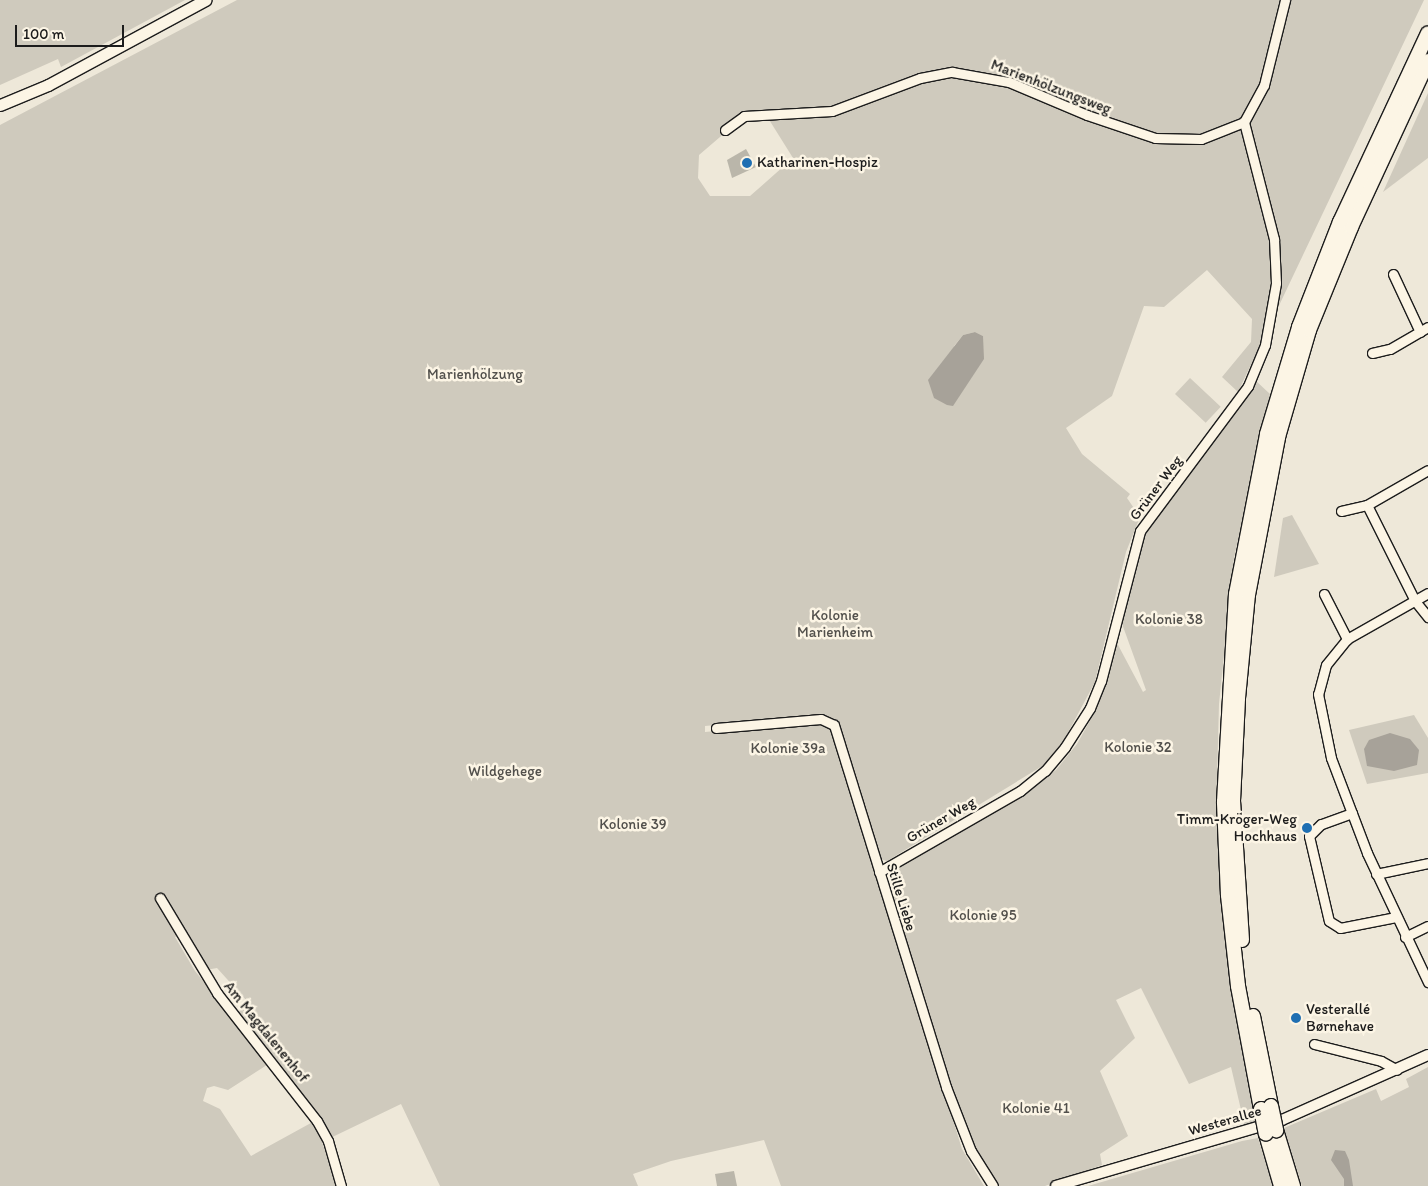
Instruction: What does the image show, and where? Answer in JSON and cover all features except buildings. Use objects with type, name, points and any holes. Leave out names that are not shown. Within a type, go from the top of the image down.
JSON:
[{"type":"highway","points":[[1281,1186],[1266,1108],[1238,986],[1228,895],[1224,802],[1236,594],[1267,434],[1299,327],[1340,222],[1428,33]]},
{"type":"highway","points":[[1266,1108],[1246,982],[1233,801],[1248,595],[1278,437],[1309,330],[1351,227],[1428,61]]},
{"type":"highway","points":[[1271,1132],[1293,1186]]},
{"type":"main road","points":[[0,105],[48,85],[206,0]]},
{"type":"street","points":[[1244,122],[1264,85],[1285,0]]},
{"type":"street","name":"Marienhölzungsweg","points":[[725,130],[744,116],[832,111],[920,78],[952,72],[1009,82],[1117,126],[1172,141],[1201,139],[1244,122]]},
{"type":"street","name":"Grüner Weg","points":[[879,872],[1020,791],[1046,771],[1065,747],[1090,708],[1101,681],[1140,531],[1248,386],[1265,345],[1276,283],[1274,239],[1244,122]]},
{"type":"street","points":[[1372,352],[1390,349],[1424,330],[1393,274]]},
{"type":"street","points":[[1341,510],[1366,505],[1428,470]]},
{"type":"street","points":[[1366,505],[1415,601],[1428,617]]},
{"type":"street","points":[[1324,594],[1348,639]]},
{"type":"street","points":[[1428,594],[1348,639],[1326,665],[1318,698],[1324,733],[1352,813],[1376,874],[1428,982]]},
{"type":"street","name":"Stille Liebe","points":[[716,728],[821,719],[831,721],[946,1087],[972,1151],[993,1186]]},
{"type":"street","points":[[1352,813],[1321,824],[1309,836],[1329,921],[1340,928],[1396,916]]},
{"type":"street","points":[[1376,874],[1428,863]]},
{"type":"street","name":"Am Magdalenenhof","points":[[160,898],[212,985],[317,1121],[328,1141],[342,1186]]},
{"type":"street","points":[[1405,937],[1428,926]]},
{"type":"street","points":[[1314,1044],[1381,1060],[1397,1070]]},
{"type":"street","name":"Westerallee","points":[[1056,1186],[1282,1120],[1397,1070],[1428,1054]]},
{"type":"green space","points":[[0,0],[185,0],[61,67],[58,59],[0,85]]},
{"type":"green space","name":"Marienhölzung","points":[[237,0],[1424,0],[1238,392],[1222,377],[1251,342],[1252,319],[1207,270],[1164,307],[1144,306],[1112,396],[1066,428],[1082,454],[1130,494],[1127,498],[1140,517],[1126,552],[1095,682],[1064,740],[1044,765],[887,861],[880,859],[833,719],[824,715],[705,726],[705,732],[821,721],[832,727],[962,1149],[984,1186],[781,1186],[764,1140],[671,1161],[633,1174],[638,1186],[440,1186],[401,1104],[322,1142],[337,1186],[0,1186],[0,125]],"holes":[[[768,118],[793,158],[750,196],[710,196],[698,178],[699,155],[741,119]],[[975,332],[983,336],[953,405],[954,346],[963,335]],[[185,932],[206,970],[217,968],[246,1000],[239,1012],[320,1118],[251,1156],[220,1109],[203,1101],[207,1088],[214,1086],[228,1090],[270,1063],[195,971],[175,937]]]},
{"type":"green space","points":[[1428,93],[1428,158],[1383,192]]},
{"type":"green space","points":[[1190,378],[1221,407],[1206,423],[1175,394]]},
{"type":"green space","points":[[1255,380],[1270,394],[1234,558],[1219,704],[1217,780],[1225,933],[1255,1124],[1245,1127],[1231,1067],[1189,1084],[1141,988],[1116,1000],[1135,1038],[1100,1071],[1128,1136],[1100,1154],[1102,1165],[1045,1186],[996,1186],[973,1149],[948,1083],[889,880],[891,870],[1017,798],[1056,770],[1077,744],[1097,708],[1117,643],[1143,692],[1146,690],[1121,621],[1139,544],[1151,521],[1215,441]]},
{"type":"green space","points":[[1292,515],[1319,564],[1274,577],[1283,518]]},
{"type":"green space","points":[[1414,715],[1428,738],[1428,773],[1367,784],[1349,730]]},
{"type":"green space","points":[[1428,1067],[1428,1186],[1302,1186],[1284,1128],[1376,1089],[1381,1101],[1409,1087],[1406,1079]]},
{"type":"green space","points":[[1258,1138],[1273,1186],[1088,1186],[1242,1141]]},
{"type":"shaded area","points":[[975,332],[983,336],[984,359],[953,406],[947,405],[934,398],[928,380],[963,335]]},
{"type":"shaded area","points":[[1390,733],[1410,739],[1419,750],[1417,765],[1394,771],[1367,766],[1364,749],[1369,740]]},
{"type":"shaded area","points":[[1335,1150],[1345,1151],[1349,1160],[1353,1186],[1344,1186],[1344,1179],[1331,1160]]},
{"type":"place","name":"Katharinen-Hospiz","points":[[747,163]]},
{"type":"place","name":"Timm-Kröger-Weg Hochhaus","points":[[1307,828]]},
{"type":"place","name":"Vesterallé Børnehave","points":[[1296,1018]]},
{"type":"park label","name":"Kolonie 38","points":[[1169,620]]},
{"type":"park label","name":"Kolonie Marienheim","points":[[835,624]]},
{"type":"park label","name":"Kolonie 32","points":[[1138,748]]},
{"type":"park label","name":"Kolonie 39a","points":[[788,749]]},
{"type":"park label","name":"Wildgehege","points":[[505,772]]},
{"type":"park label","name":"Kolonie 39","points":[[633,825]]},
{"type":"park label","name":"Kolonie 95","points":[[983,916]]},
{"type":"park label","name":"Kolonie 41","points":[[1036,1109]]}]
